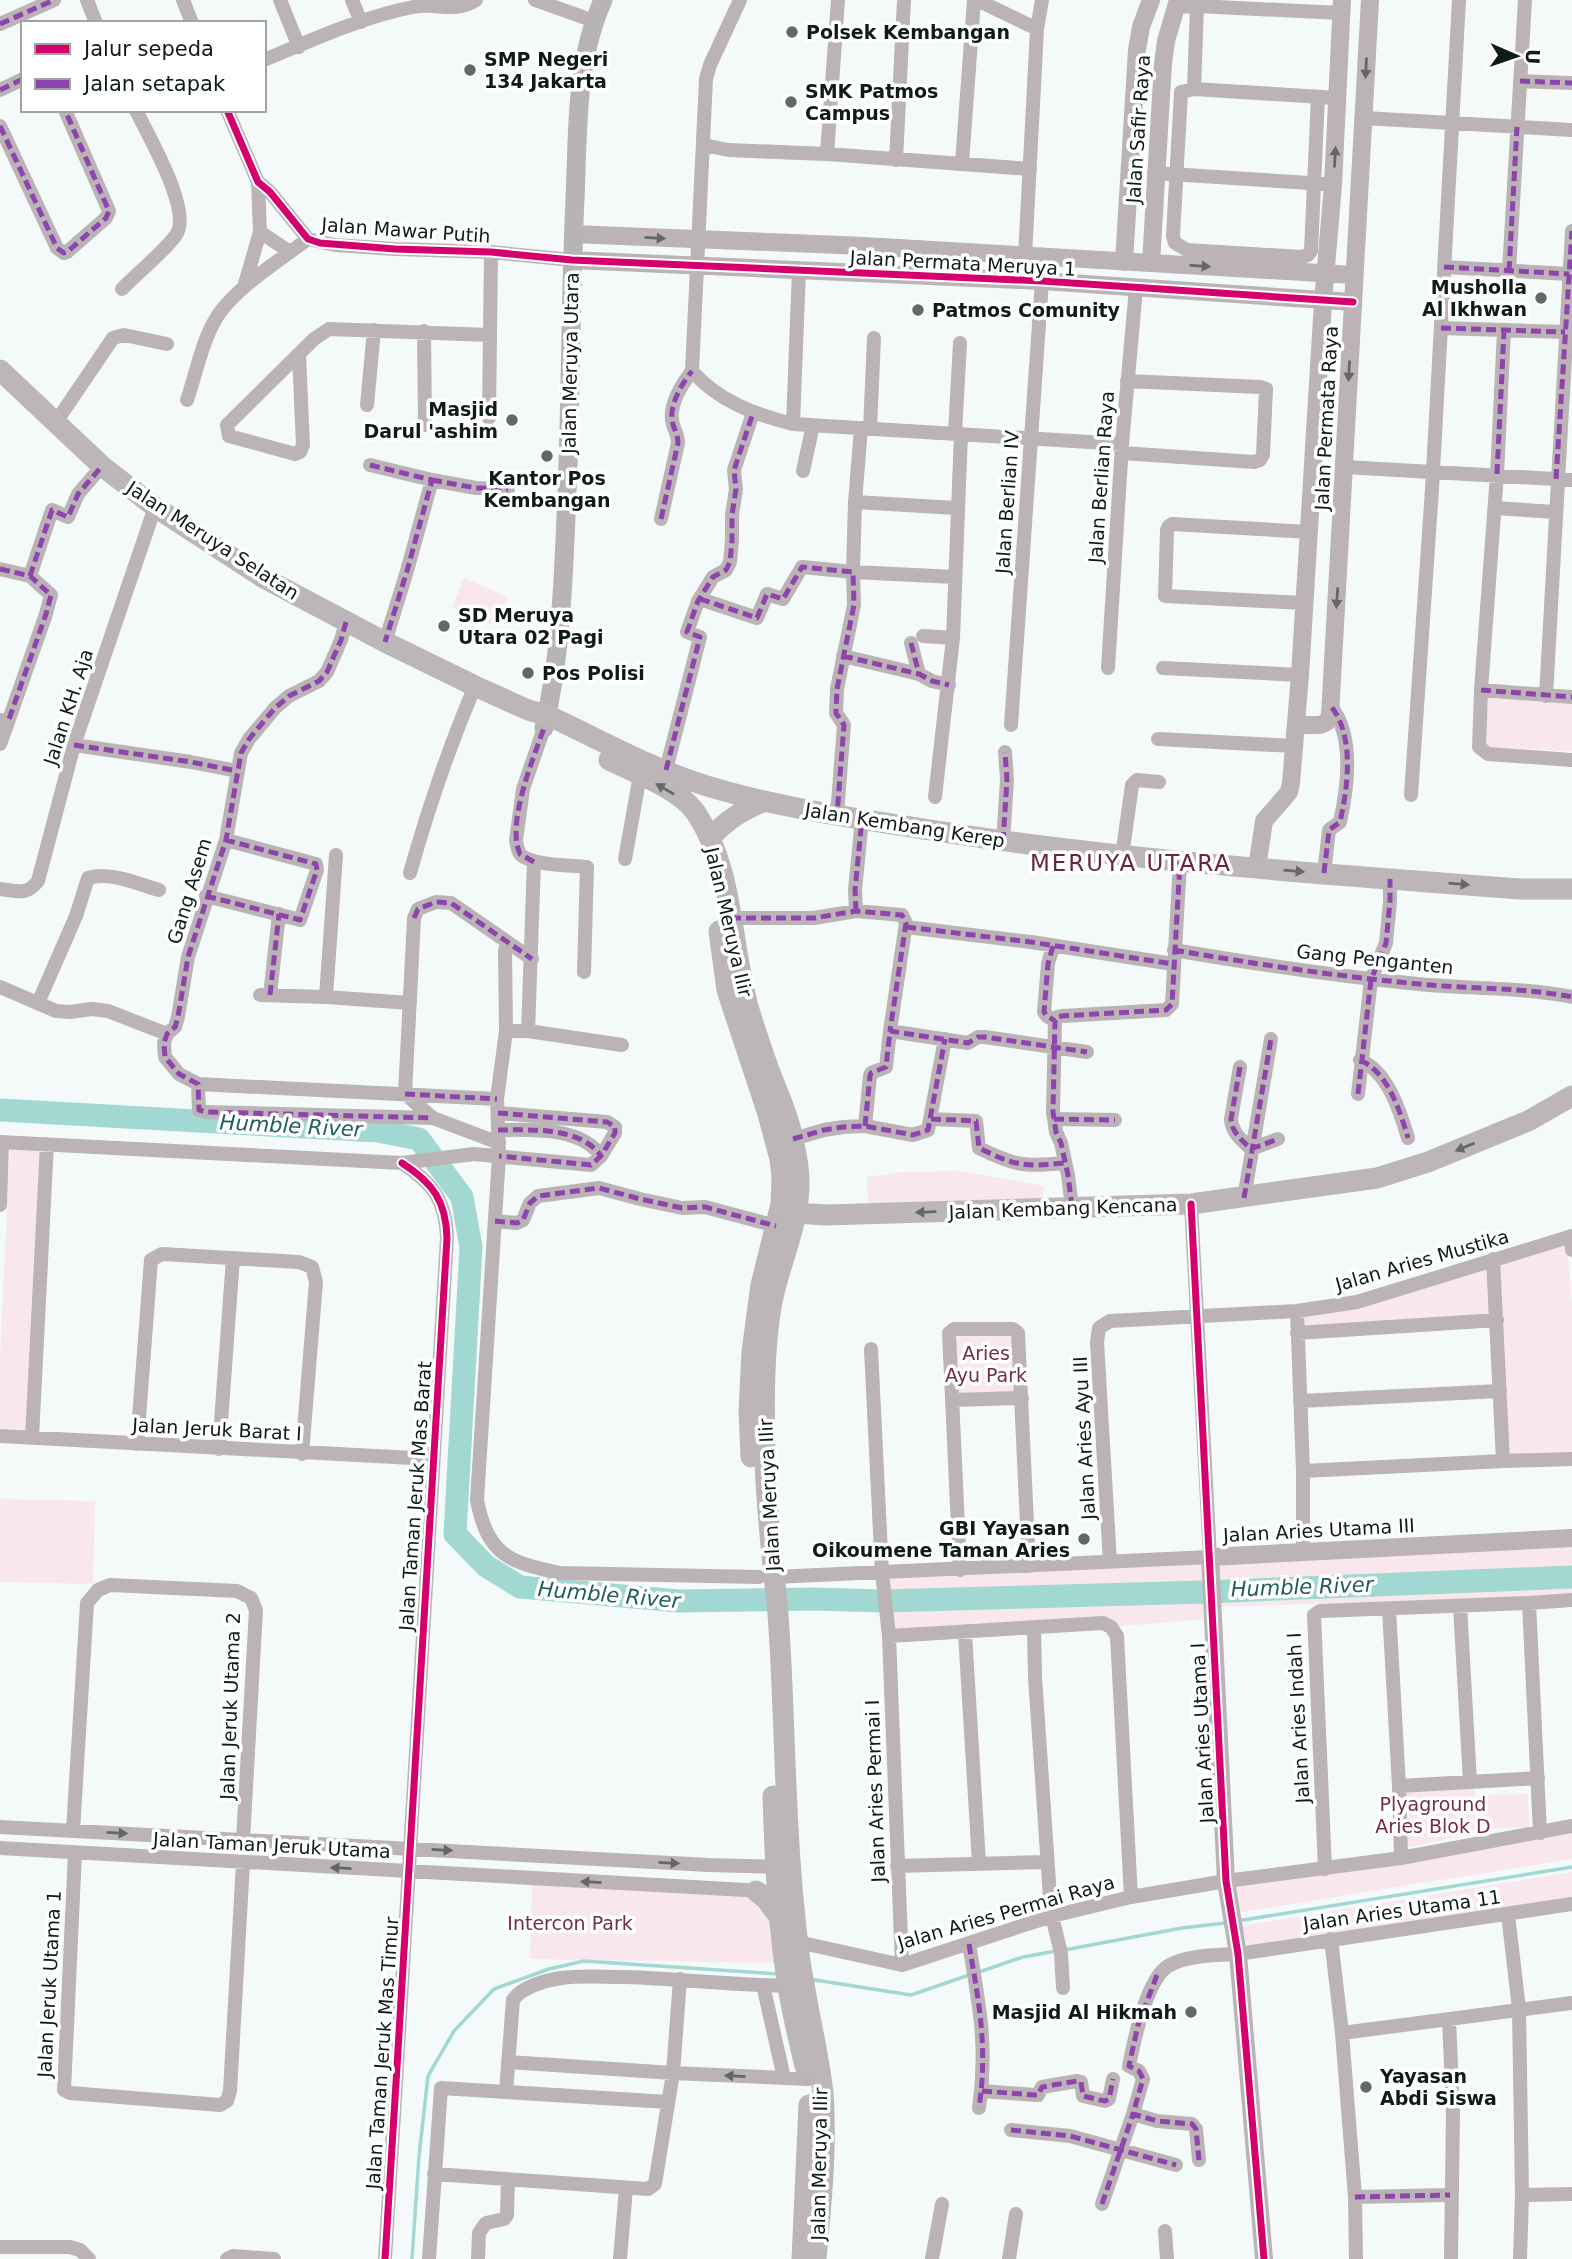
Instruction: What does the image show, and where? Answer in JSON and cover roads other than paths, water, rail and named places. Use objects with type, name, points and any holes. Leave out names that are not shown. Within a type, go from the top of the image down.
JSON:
[{"type":"main road","name":"Jalan Meruya Utara","points":[[539,718],[559,649],[564,578],[570,424],[572,260],[581,81],[594,20],[603,0]]},
{"type":"main road","name":"Jalan Meruya Selatan","points":[[0,370],[103,466],[155,507],[262,577],[385,642],[539,718]]},
{"type":"main road","name":"Jalan Kembang Kerep","points":[[539,718],[705,785],[765,801],[837,815],[1003,842],[1180,862],[1521,889],[1572,889]]},
{"type":"main road","points":[[539,718],[668,790],[694,809],[710,838],[739,812],[765,801]]},
{"type":"main road","name":"Jalan Meruya Ilir","points":[[710,838],[720,864],[732,918],[736,955],[749,1009],[768,1067],[776,1112],[782,1176],[781,1203],[761,1285],[751,1366],[750,1424],[768,1594]]},
{"type":"main road","name":"Jalan Meruya Ilir","points":[[710,838],[710,866],[724,976],[733,1011],[776,1112],[793,1139],[799,1185],[796,1213],[771,1311],[764,1382],[772,1730],[785,1892],[794,1949],[793,1980],[808,2080],[802,2259]]},
{"type":"main road","name":"Jalan Kembang Kencana","points":[[796,1213],[826,1215],[1191,1204],[1377,1178],[1401,1172],[1528,1121],[1572,1096]]},
{"type":"main road","name":"Jalan Kembang Kencana","points":[[1528,1121],[1572,1112]]},
{"type":"main road","points":[[756,1891],[771,1905],[781,1920]]},
{"type":"main road","name":"Jalan Meruya Ilir","points":[[785,1892],[781,1920],[794,1949]]},
{"type":"main road","name":"Jalan Meruya Ilir","points":[[793,1980],[817,2052],[823,2099],[821,2197],[816,2259]]},
{"type":"street","points":[[0,24],[54,0]]},
{"type":"street","points":[[87,0],[95,21]]},
{"type":"street","points":[[183,0],[191,21]]},
{"type":"street","points":[[280,0],[299,47]]},
{"type":"street","points":[[352,0],[361,22]]},
{"type":"street","points":[[535,0],[594,20]]},
{"type":"street","points":[[661,519],[678,443],[678,433],[672,423],[673,413],[679,390],[692,371],[706,79],[740,0]]},
{"type":"street","points":[[827,154],[838,0]]},
{"type":"street","points":[[895,160],[904,0]]},
{"type":"street","points":[[962,163],[976,0],[1037,29]]},
{"type":"street","points":[[1025,256],[1037,29],[1042,0]]},
{"type":"street","name":"Jalan Safir Raya","points":[[1124,262],[1138,50],[1141,27],[1151,0]]},
{"type":"street","name":"Jalan Permata Raya","points":[[1330,705],[1370,0]]},
{"type":"street","points":[[1411,795],[1433,471],[1459,0]]},
{"type":"street","points":[[1509,271],[1525,0]]},
{"type":"street","points":[[266,59],[398,5],[457,8],[470,2]]},
{"type":"street","points":[[1177,3],[1197,6],[1250,4],[1342,7]]},
{"type":"street","name":"Jalan Safir Raya","points":[[1151,263],[1154,173],[1163,64],[1166,40],[1177,3]]},
{"type":"street","points":[[1194,89],[1197,6]]},
{"type":"street","name":"Jalan Permata Raya","points":[[1256,868],[1264,819],[1290,788],[1297,724],[1325,274],[1325,184],[1338,98],[1342,7]]},
{"type":"street","points":[[0,90],[21,80]]},
{"type":"street","points":[[1520,81],[1572,83]]},
{"type":"street","points":[[1318,97],[1325,184],[1310,253],[1301,257],[1188,250],[1175,243],[1173,236],[1181,92],[1194,89],[1338,98]]},
{"type":"street","points":[[0,126],[57,248],[64,253],[106,218],[109,211],[66,112]]},
{"type":"street","points":[[122,289],[176,234],[181,222],[176,194],[137,112]]},
{"type":"street","name":"Jalan Mawar Putih","points":[[228,112],[258,182],[270,192],[309,239],[347,246],[491,252],[572,260]]},
{"type":"street","points":[[1364,118],[1572,130]]},
{"type":"street","points":[[704,145],[728,150],[827,154],[1030,169]]},
{"type":"street","points":[[1154,173],[1325,184]]},
{"type":"street","points":[[244,287],[260,232],[258,182]]},
{"type":"street","points":[[1546,696],[1556,479],[1572,230]]},
{"type":"street","points":[[260,232],[290,253]]},
{"type":"street","name":"Jalan Permata Meruya 1","points":[[573,234],[864,246],[1354,275]]},
{"type":"street","points":[[187,400],[202,350],[215,319],[244,287],[309,239]]},
{"type":"street","points":[[489,418],[491,252]]},
{"type":"street","name":"Jalan Permata Meruya 1","points":[[572,260],[1042,281],[1353,302]]},
{"type":"street","points":[[1444,267],[1570,274]]},
{"type":"street","points":[[793,424],[799,271]]},
{"type":"street","name":"Jalan Berlian IV","points":[[1011,725],[1042,281]]},
{"type":"street","name":"Jalan Berlian Raya","points":[[1108,668],[1127,381],[1136,288]]},
{"type":"street","points":[[1441,328],[1565,331]]},
{"type":"street","points":[[299,355],[303,445],[300,452],[295,454],[229,436],[227,425],[314,339],[329,329],[489,334]]},
{"type":"street","points":[[367,405],[374,330]]},
{"type":"street","points":[[424,331],[425,425]]},
{"type":"street","points":[[1504,331],[1479,747],[1488,754],[1572,760]]},
{"type":"street","points":[[56,422],[113,338],[124,335],[167,344]]},
{"type":"street","points":[[837,815],[844,725],[836,713],[837,684],[854,605],[855,502],[874,338]]},
{"type":"street","points":[[935,797],[953,638],[960,343]]},
{"type":"street","points":[[692,371],[703,384],[720,396],[752,413],[793,424],[958,433],[1254,462],[1264,455],[1266,389],[1127,381]]},
{"type":"street","points":[[666,771],[700,637],[687,632],[698,601],[713,577],[726,570],[730,562],[736,489],[734,470],[752,413]]},
{"type":"street","points":[[803,471],[813,425]]},
{"type":"street","points":[[370,465],[477,488],[508,489]]},
{"type":"street","points":[[30,576],[52,510],[68,517],[78,494],[103,466]]},
{"type":"street","points":[[1345,467],[1572,480]]},
{"type":"street","points":[[385,642],[432,480]]},
{"type":"street","points":[[855,502],[956,508]]},
{"type":"street","name":"Jalan KH. Aja","points":[[0,889],[25,892],[38,881],[74,745],[155,507]]},
{"type":"street","points":[[1495,508],[1555,513]]},
{"type":"street","points":[[1304,603],[1168,597],[1164,594],[1168,526],[1309,532]]},
{"type":"street","points":[[700,599],[757,618],[768,593],[783,598],[802,567],[955,577]]},
{"type":"street","points":[[0,569],[30,576],[51,595],[47,614],[4,721],[0,744]]},
{"type":"street","name":"Gang Asem","points":[[167,1034],[175,1027],[188,957],[226,840],[241,753],[275,708],[289,696],[319,681],[327,672],[346,622]]},
{"type":"street","points":[[919,674],[917,640],[953,638]]},
{"type":"street","points":[[843,656],[919,674],[931,687],[949,685]]},
{"type":"street","points":[[1163,668],[1300,675]]},
{"type":"street","points":[[410,873],[432,794],[475,686]]},
{"type":"street","points":[[1481,690],[1572,697]]},
{"type":"street","points":[[1297,724],[1320,725],[1327,722],[1330,705]]},
{"type":"street","points":[[1324,873],[1328,836],[1331,828],[1340,822],[1347,769],[1342,723],[1330,705]]},
{"type":"street","points":[[539,718],[523,789],[516,840],[520,854],[534,862],[587,867],[584,972]]},
{"type":"street","points":[[1158,739],[1294,746]]},
{"type":"street","points":[[74,745],[237,771]]},
{"type":"street","points":[[1003,842],[1007,780],[1005,752]]},
{"type":"street","points":[[625,859],[640,775]]},
{"type":"street","points":[[1122,856],[1132,785],[1137,780],[1158,782]]},
{"type":"street","points":[[856,911],[855,890],[862,819]]},
{"type":"street","points":[[206,896],[300,920],[317,870],[316,864],[226,840]]},
{"type":"street","points":[[326,997],[336,855]]},
{"type":"street","points":[[528,1031],[534,862]]},
{"type":"street","points":[[1072,1207],[1068,1175],[1054,1119],[1055,1021],[1062,1016],[1170,1008],[1180,862]]},
{"type":"street","points":[[38,1003],[76,916],[88,878],[105,876],[159,890]]},
{"type":"street","points":[[1358,1094],[1371,980],[1386,943],[1391,879]]},
{"type":"street","points":[[405,1094],[414,919],[418,909],[436,902],[451,903],[532,959]]},
{"type":"street","points":[[732,918],[814,918],[856,911],[902,915],[906,927],[886,1067],[871,1073],[865,1126]]},
{"type":"street","points":[[279,914],[265,995],[411,1003]]},
{"type":"street","name":"Gang Penganten","points":[[906,927],[1053,946],[1371,980],[1455,988],[1545,991],[1572,997]]},
{"type":"street","points":[[1053,946],[1048,964],[1044,1012],[1055,1021]]},
{"type":"street","name":"Jalan Aries Utama III","points":[[505,950],[506,1031],[498,1106],[495,1221],[477,1500],[481,1521],[489,1540],[523,1564],[560,1573],[768,1594],[960,1570],[1110,1562],[1210,1565],[1303,1551],[1572,1538]]},
{"type":"street","points":[[0,987],[62,1012],[92,1009],[108,1012],[167,1034],[164,1043],[165,1057],[179,1074],[198,1084],[405,1094],[612,1124],[615,1133],[601,1156],[591,1165],[578,1165],[499,1143],[433,1118],[207,1112],[199,1110],[198,1084]]},
{"type":"street","points":[[506,1031],[528,1031],[622,1045]]},
{"type":"street","points":[[890,1031],[968,1043],[978,1037],[985,1037],[1087,1052]]},
{"type":"street","points":[[793,1139],[824,1129],[865,1126],[913,1135],[928,1130],[945,1039]]},
{"type":"street","points":[[1244,1198],[1270,1040]]},
{"type":"street","points":[[1360,1060],[1380,1074],[1408,1138]]},
{"type":"street","points":[[1240,1067],[1231,1126],[1235,1134],[1251,1149]]},
{"type":"street","points":[[405,1094],[433,1118]]},
{"type":"street","points":[[931,1119],[976,1121],[979,1148],[1004,1161],[1032,1167],[1064,1163]]},
{"type":"street","points":[[1054,1119],[1115,1120]]},
{"type":"street","points":[[0,1205],[1,1142],[402,1163],[474,1154],[523,1130],[565,1135],[592,1146],[601,1156]]},
{"type":"street","points":[[1251,1149],[1278,1139]]},
{"type":"street","points":[[32,1438],[47,1144]]},
{"type":"street","name":"Jalan Taman Jeruk Mas Barat","points":[[402,1163],[423,1177],[437,1196],[446,1216],[447,1238],[410,1849]]},
{"type":"street","points":[[495,1221],[517,1223],[523,1220],[530,1203],[538,1196],[599,1188],[682,1208],[705,1207],[776,1226]]},
{"type":"street","name":"Jalan Aries Utama I","points":[[1191,1204],[1226,1881],[1238,1954],[1264,2259]]},
{"type":"street","name":"Jalan Aries Mustika","points":[[1197,1315],[1297,1311],[1370,1299],[1493,1259],[1572,1240]]},
{"type":"street","points":[[137,1444],[150,1260],[162,1254],[233,1258],[299,1262],[313,1267],[316,1282],[302,1454]]},
{"type":"street","points":[[219,1449],[233,1258]]},
{"type":"street","points":[[1493,1259],[1503,1461]]},
{"type":"street","points":[[1297,1311],[1303,1551]]},
{"type":"street","name":"Jalan Aries Ayu III","points":[[1110,1562],[1097,1342],[1099,1328],[1110,1321],[1197,1315]]},
{"type":"street","points":[[1297,1334],[1497,1320]]},
{"type":"street","points":[[960,1570],[949,1336],[951,1329],[1016,1330],[1019,1336],[1030,1566]]},
{"type":"street","name":"Jalan Aries Permai I","points":[[871,1349],[888,1636],[902,1965]]},
{"type":"street","points":[[1300,1401],[1500,1391]]},
{"type":"street","points":[[953,1400],[1021,1398]]},
{"type":"street","name":"Jalan Jeruk Barat I","points":[[0,1436],[432,1459]]},
{"type":"street","points":[[1303,1471],[1572,1459]]},
{"type":"street","name":"Jalan Jeruk Utama 2","points":[[73,1831],[87,1603],[97,1590],[110,1585],[237,1591],[251,1598],[256,1610],[243,1840]]},
{"type":"street","name":"Jalan Aries Indah I","points":[[1325,1869],[1314,1615],[1320,1611],[1529,1604],[1572,1600]]},
{"type":"street","points":[[1529,1604],[1540,1833]]},
{"type":"street","points":[[1460,1606],[1470,1782]]},
{"type":"street","points":[[1388,1609],[1401,1858]]},
{"type":"street","points":[[888,1636],[1103,1623],[1111,1627],[1117,1636],[1131,1897]]},
{"type":"street","points":[[1034,1628],[1048,1862],[1054,1920],[1061,1953],[1063,1988]]},
{"type":"street","points":[[965,1633],[979,1863]]},
{"type":"street","points":[[1399,1786],[1538,1778]]},
{"type":"street","name":"Jalan Aries Permai Raya","points":[[794,1949],[902,1965],[970,1949],[1131,1897],[1226,1881],[1401,1858],[1572,1826]]},
{"type":"street","name":"Jalan Taman Jeruk Utama","points":[[0,1827],[783,1867]]},
{"type":"street","name":"Jalan Taman Jeruk Utama","points":[[0,1848],[785,1892]]},
{"type":"street","name":"Jalan Taman Jeruk Mas Timur","points":[[385,2259],[410,1849]]},
{"type":"street","name":"Jalan Jeruk Utama 1","points":[[75,1853],[64,2090],[70,2093],[220,2105],[227,2101],[230,2091],[243,1863]]},
{"type":"street","points":[[897,1866],[1048,1862]]},
{"type":"street","name":"Jalan Aries Utama 11","points":[[1132,2114],[1143,2079],[1139,2071],[1129,2066],[1138,2025],[1157,1975],[1169,1965],[1192,1959],[1572,1904]]},
{"type":"street","points":[[1508,1914],[1519,2009],[1522,2195],[1520,2259]]},
{"type":"street","points":[[1331,1939],[1342,2033],[1355,2197],[1356,2259]]},
{"type":"street","points":[[970,1949],[982,2021],[984,2069],[979,2108]]},
{"type":"street","points":[[506,2092],[513,2004],[517,1994],[544,1982],[582,1976],[763,1985],[793,1980]]},
{"type":"street","points":[[434,2174],[652,2188],[655,2184],[673,2073],[680,1979]]},
{"type":"street","points":[[763,1985],[783,2078]]},
{"type":"street","points":[[1342,2033],[1572,2003]]},
{"type":"street","points":[[1449,2019],[1453,2112],[1451,2259]]},
{"type":"street","points":[[508,2062],[808,2080]]},
{"type":"street","points":[[982,2091],[1038,2095],[1042,2087],[1077,2081],[1081,2082],[1083,2096],[1105,2101],[1108,2099],[1113,2079]]},
{"type":"street","points":[[429,2259],[441,2088],[668,2102]]},
{"type":"street","points":[[1102,2204],[1132,2114],[1157,2121],[1192,2123],[1196,2129],[1199,2160]]},
{"type":"street","points":[[1011,2130],[1070,2136],[1176,2165]]},
{"type":"street","points":[[478,2259],[481,2230],[486,2223],[504,2219],[507,2215],[508,2179]]},
{"type":"street","points":[[620,2259],[626,2188]]},
{"type":"street","points":[[1522,2195],[1572,2194]]},
{"type":"street","points":[[1355,2197],[1450,2195]]},
{"type":"street","points":[[932,2259],[942,2204]]},
{"type":"street","points":[[1009,2259],[1016,2214]]},
{"type":"street","points":[[1165,2231],[1167,2259]]},
{"type":"street","points":[[0,2247],[70,2247],[79,2250],[89,2259]]},
{"type":"street","points":[[227,2259],[233,2256],[274,2259]]},
{"type":"waterway","name":"Humble River","points":[[0,1110],[378,1131],[419,1139],[462,1197],[471,1247],[455,1534],[486,1566],[520,1587],[679,1601],[882,1601],[1205,1592],[1572,1577]]},
{"type":"waterway","points":[[1237,1921],[1572,1867]]},
{"type":"waterway","points":[[1064,1950],[1182,1928],[1225,1923]]},
{"type":"waterway","points":[[976,1973],[1023,1957],[1056,1951]]},
{"type":"waterway","points":[[412,2259],[428,2076],[454,2031],[494,1989],[549,1969],[584,1961],[778,1974]]},
{"type":"waterway","points":[[809,1979],[911,1995],[969,1975]]},
{"type":"place","name":"Polsek Kembangan","points":[[792,32]]},
{"type":"place","name":"SMP Negeri 134 Jakarta","points":[[470,70]]},
{"type":"place","name":"SMK Patmos Campus","points":[[791,102]]},
{"type":"place","name":"Musholla Al Ikhwan","points":[[1541,298]]},
{"type":"place","name":"Patmos Comunity","points":[[918,310]]},
{"type":"place","name":"Masjid Darul 'ashim","points":[[512,420]]},
{"type":"place","name":"Kantor Pos Kembangan","points":[[547,456]]},
{"type":"place","name":"SD Meruya Utara 02 Pagi","points":[[444,626]]},
{"type":"place","name":"Pos Polisi","points":[[528,673]]},
{"type":"place","name":"GBI Yayasan Oikoumene Taman Aries","points":[[1084,1539]]},
{"type":"place","name":"Masjid Al Hikmah","points":[[1191,2012]]},
{"type":"place","name":"Yayasan Abdi Siswa","points":[[1366,2087]]},
{"type":"district","name":"MERUYA UTARA","points":[[1131,863]]},
{"type":"park label","name":"Aries Ayu Park","points":[[986,1364]]},
{"type":"park label","name":"Plyaground Aries Blok D","points":[[1433,1815]]},
{"type":"park label","name":"Intercon Park","points":[[570,1923]]}]
